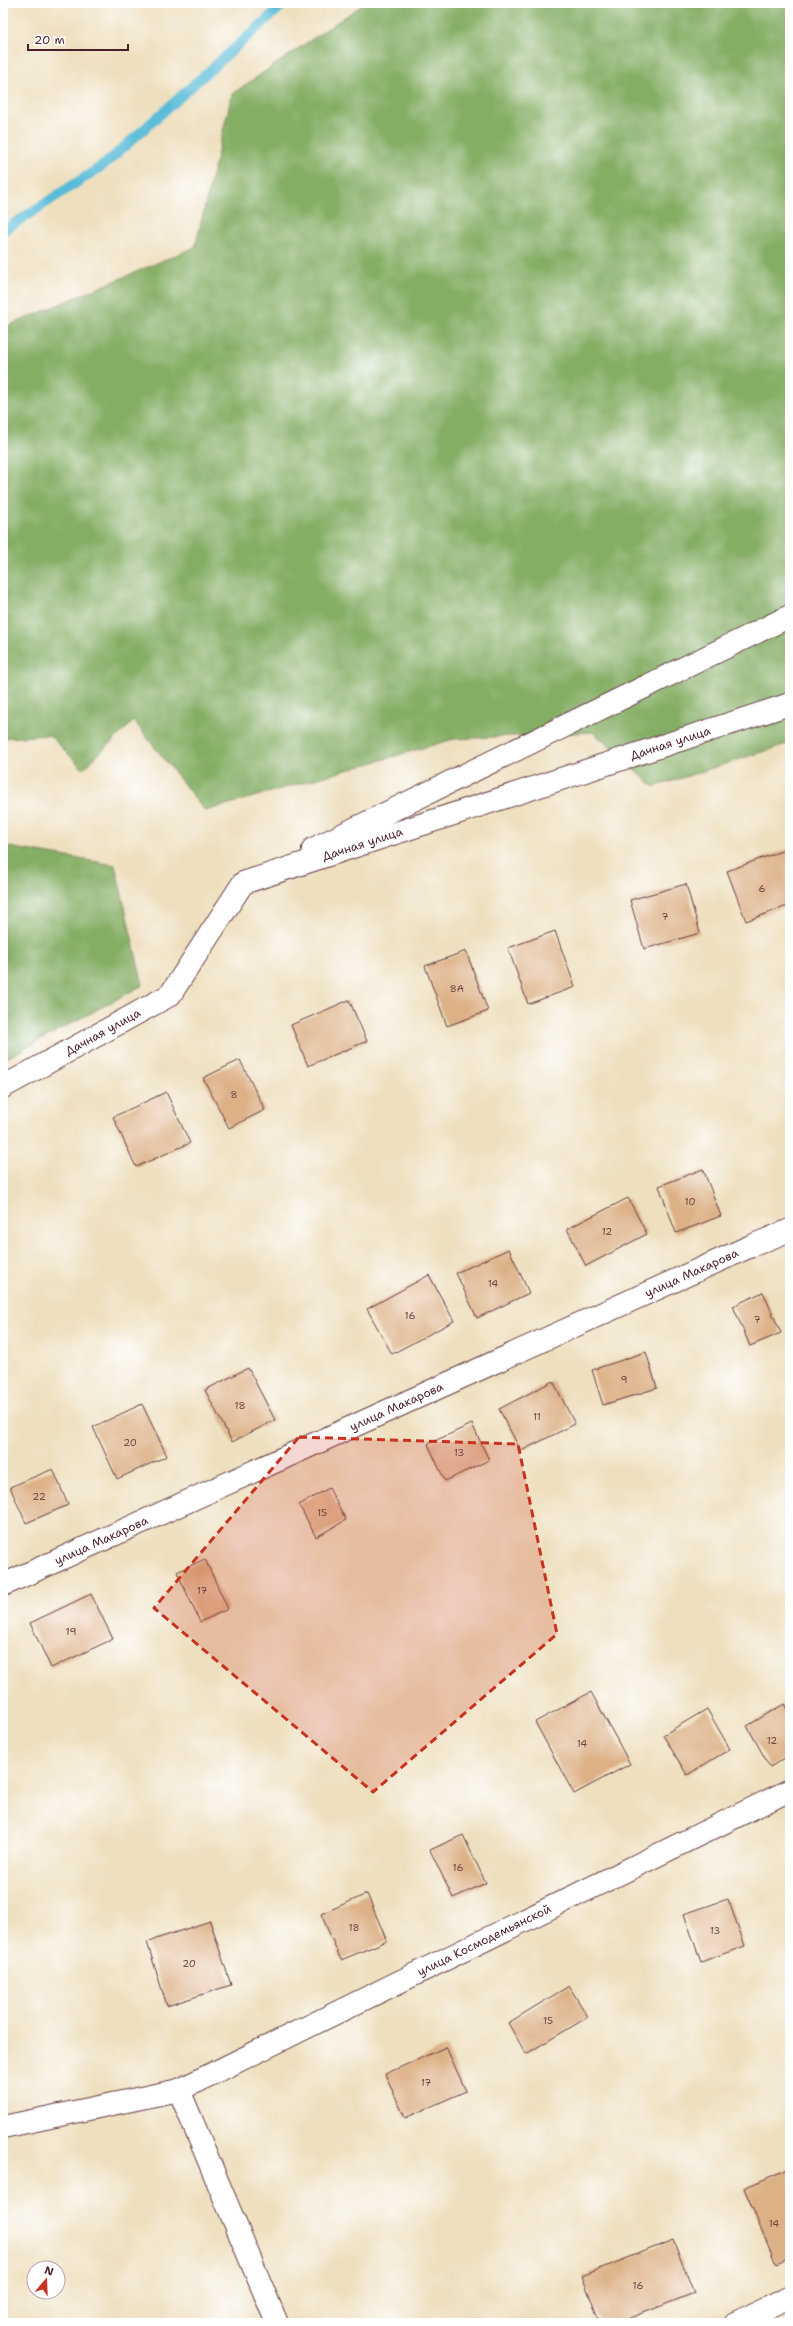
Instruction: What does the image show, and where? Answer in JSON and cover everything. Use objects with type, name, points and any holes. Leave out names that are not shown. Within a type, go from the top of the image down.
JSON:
[{"type":"street","points":[[243,883],[790,616]]},
{"type":"street","name":"Дачная улица","points":[[3,1086],[170,995],[243,883],[790,704]]},
{"type":"street","name":"улица Макарова","points":[[3,1585],[751,1246],[790,1230]]},
{"type":"street","name":"улица Космодемьянской","points":[[3,2127],[179,2090],[790,1790]]},
{"type":"street","points":[[179,2090],[277,2323]]},
{"type":"street","points":[[735,2323],[790,2296]]},
{"type":"highlighted area","points":[[299,1437],[518,1444],[557,1634],[373,1792],[154,1608]]},
{"type":"green space","points":[[365,3],[790,3],[790,743],[654,787],[593,732],[454,739],[205,811],[134,721],[83,769],[49,735],[3,738],[3,328],[195,247],[232,94]]},
{"type":"green space","points":[[3,846],[115,865],[143,985],[3,1060]]},
{"type":"building","points":[[790,848],[790,905],[746,921],[727,871]]},
{"type":"building","points":[[686,884],[700,933],[644,949],[630,900]]},
{"type":"building","points":[[555,931],[575,987],[528,1004],[508,948]]},
{"type":"building","points":[[466,951],[488,1011],[447,1026],[425,966]]},
{"type":"building","points":[[349,1000],[367,1041],[308,1066],[291,1025]]},
{"type":"building","points":[[240,1060],[265,1110],[229,1128],[203,1078]]},
{"type":"building","points":[[166,1092],[190,1143],[136,1167],[113,1117]]},
{"type":"building","points":[[703,1169],[721,1216],[676,1233],[659,1186]]},
{"type":"building","points":[[628,1198],[647,1234],[586,1266],[567,1229]]},
{"type":"building","points":[[509,1249],[529,1293],[477,1318],[456,1273]]},
{"type":"building","points":[[429,1275],[454,1321],[392,1354],[367,1309]]},
{"type":"building","points":[[763,1292],[781,1333],[750,1346],[733,1306]]},
{"type":"building","points":[[646,1352],[657,1388],[603,1405],[592,1370]]},
{"type":"building","points":[[248,1368],[275,1420],[232,1442],[205,1390]]},
{"type":"building","points":[[553,1381],[575,1424],[521,1451],[499,1409]]},
{"type":"building","points":[[142,1404],[167,1456],[117,1479],[93,1427]]},
{"type":"building","points":[[472,1424],[489,1460],[445,1481],[428,1444]]},
{"type":"building","points":[[53,1469],[68,1505],[26,1523],[10,1487]]},
{"type":"building","points":[[329,1488],[346,1520],[316,1537],[299,1505]]},
{"type":"building","points":[[205,1559],[228,1609],[200,1622],[177,1572]]},
{"type":"building","points":[[91,1594],[113,1639],[51,1668],[30,1623]]},
{"type":"building","points":[[591,1692],[630,1764],[574,1794],[535,1722]]},
{"type":"building","points":[[784,1704],[790,1714],[790,1755],[770,1767],[747,1726]]},
{"type":"building","points":[[707,1709],[730,1749],[687,1775],[663,1735]]},
{"type":"building","points":[[463,1835],[486,1883],[453,1898],[430,1850]]},
{"type":"building","points":[[367,1894],[387,1941],[341,1960],[321,1914]]},
{"type":"building","points":[[728,1899],[745,1946],[701,1962],[684,1914]]},
{"type":"building","points":[[210,1921],[231,1985],[167,2006],[147,1942]]},
{"type":"building","points":[[569,1986],[588,2017],[526,2054],[508,2023]]},
{"type":"building","points":[[446,2047],[466,2091],[405,2118],[385,2074]]},
{"type":"building","points":[[790,2168],[790,2258],[776,2264],[744,2188]]},
{"type":"building","points":[[673,2240],[694,2293],[618,2323],[600,2323],[582,2276]]},
{"type":"waterway","points":[[3,231],[105,164],[285,3]]}]
